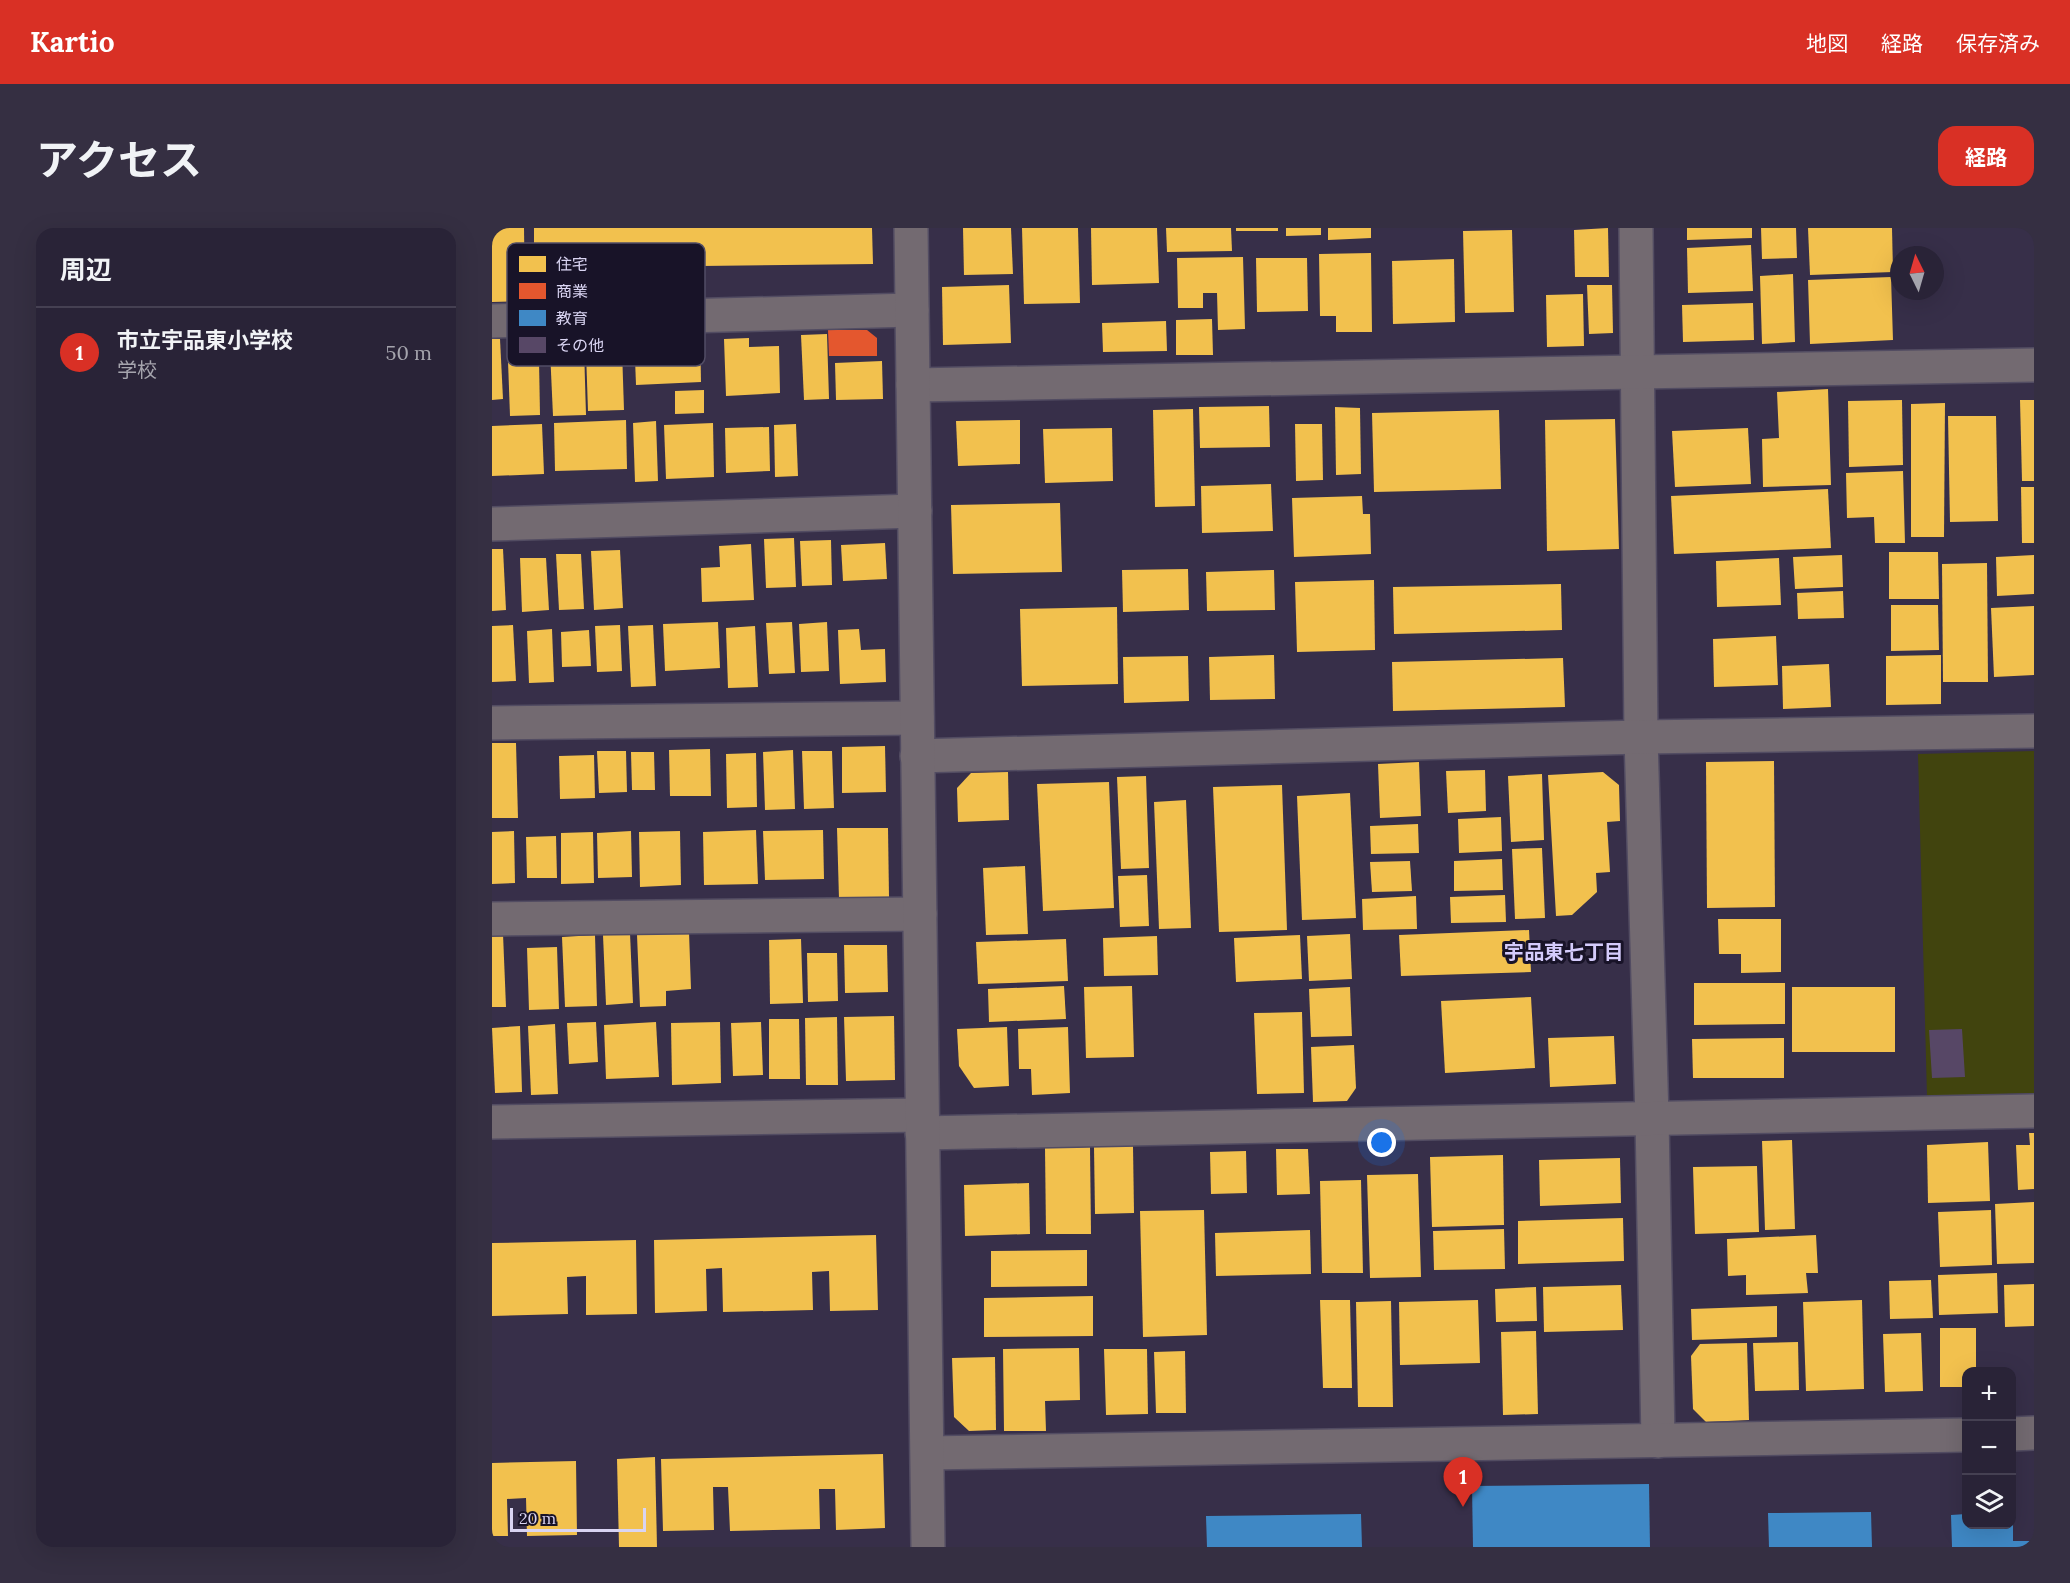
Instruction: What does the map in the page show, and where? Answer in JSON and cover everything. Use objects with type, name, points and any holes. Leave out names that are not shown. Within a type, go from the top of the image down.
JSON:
[{"type":"street","points":[[911,228],[928,1547]]},
{"type":"street","points":[[1636,228],[1641,737],[1658,1441]]},
{"type":"street","points":[[705,315],[912,310]]},
{"type":"street","points":[[492,321],[507,321]]},
{"type":"street","points":[[913,385],[1638,370],[2034,365]]},
{"type":"street","points":[[492,524],[915,511]]},
{"type":"street","points":[[492,723],[917,718]]},
{"type":"street","points":[[917,756],[1641,737],[2034,731]]},
{"type":"street","points":[[492,919],[920,914]]},
{"type":"street","points":[[492,1122],[922,1124],[1652,1118],[2034,1111]]},
{"type":"street","points":[[2016,1434],[2034,1433]]},
{"type":"street","points":[[928,1453],[1962,1435]]},
{"type":"shaded area","points":[[2034,751],[2034,1093],[1927,1096],[1918,754]]},
{"type":"building: 住宅","points":[[492,228],[524,228],[524,243],[507,243],[507,302],[492,302]]},
{"type":"building: 住宅","points":[[534,228],[872,228],[873,264],[705,266],[705,243],[534,243]]},
{"type":"building: 住宅","points":[[963,228],[1011,228],[1013,274],[964,275]]},
{"type":"building: 住宅","points":[[1022,228],[1078,228],[1080,303],[1024,304]]},
{"type":"building: 住宅","points":[[1091,228],[1157,228],[1159,283],[1092,285]]},
{"type":"building: 住宅","points":[[1166,228],[1231,228],[1232,251],[1167,252]]},
{"type":"building: 住宅","points":[[1236,228],[1278,228],[1278,231],[1236,231]]},
{"type":"building: 住宅","points":[[1286,228],[1321,228],[1321,235],[1286,236]]},
{"type":"building: 住宅","points":[[1328,228],[1371,228],[1371,238],[1328,240]]},
{"type":"building: 住宅","points":[[1608,228],[1609,277],[1575,277],[1574,230]]},
{"type":"building: 住宅","points":[[1687,228],[1752,228],[1752,238],[1687,240]]},
{"type":"building: 住宅","points":[[1761,228],[1796,228],[1797,258],[1762,259]]},
{"type":"building: 住宅","points":[[1808,228],[1892,228],[1890,272],[1810,275]]},
{"type":"building: 住宅","points":[[1512,230],[1514,312],[1465,313],[1463,231]]},
{"type":"building: 住宅","points":[[1751,245],[1753,291],[1688,293],[1687,248]]},
{"type":"building: 住宅","points":[[1371,253],[1372,332],[1336,332],[1336,316],[1320,316],[1319,254]]},
{"type":"building: 住宅","points":[[1243,257],[1245,329],[1218,330],[1217,293],[1203,293],[1203,308],[1178,308],[1177,258]]},
{"type":"building: 住宅","points":[[1256,258],[1307,258],[1308,311],[1257,312]]},
{"type":"building: 住宅","points":[[1454,259],[1455,322],[1393,324],[1392,261]]},
{"type":"building: 住宅","points":[[1793,274],[1795,342],[1762,344],[1760,276]]},
{"type":"building: 住宅","points":[[1890,277],[1893,340],[1810,344],[1808,280]]},
{"type":"building: 住宅","points":[[1009,285],[1011,343],[943,345],[942,287]]},
{"type":"building: 住宅","points":[[1587,285],[1612,285],[1613,333],[1589,334]]},
{"type":"building: 住宅","points":[[1583,294],[1584,346],[1547,347],[1546,295]]},
{"type":"building: 住宅","points":[[1753,303],[1754,340],[1683,342],[1682,305]]},
{"type":"building: 住宅","points":[[1212,319],[1213,355],[1176,355],[1176,320]]},
{"type":"building: 住宅","points":[[1166,321],[1167,351],[1103,352],[1102,323]]},
{"type":"building: 住宅","points":[[827,334],[829,399],[804,400],[801,335]]},
{"type":"building: 住宅","points":[[749,338],[749,347],[779,346],[780,393],[726,396],[724,339]]},
{"type":"building: 住宅","points":[[492,339],[500,339],[503,399],[492,400]]},
{"type":"building: 住宅","points":[[882,361],[883,399],[836,400],[835,363]]},
{"type":"building: 住宅","points":[[508,366],[539,366],[540,415],[510,416]]},
{"type":"building: 住宅","points":[[551,366],[585,366],[586,415],[553,416]]},
{"type":"building: 住宅","points":[[586,366],[623,366],[624,410],[588,411]]},
{"type":"building: 住宅","points":[[635,366],[701,366],[701,382],[636,385]]},
{"type":"building: 住宅","points":[[1828,389],[1831,485],[1763,487],[1762,439],[1779,438],[1777,392]]},
{"type":"building: 住宅","points":[[704,390],[704,413],[675,414],[675,391]]},
{"type":"building: 住宅","points":[[1902,400],[1903,465],[1849,467],[1848,401]]},
{"type":"building: 住宅","points":[[2020,400],[2034,400],[2034,481],[2022,481]]},
{"type":"building: 住宅","points":[[1945,403],[1944,537],[1911,537],[1911,404]]},
{"type":"building: 住宅","points":[[1269,406],[1270,447],[1200,448],[1199,407]]},
{"type":"building: 住宅","points":[[1335,407],[1360,408],[1361,474],[1336,475]]},
{"type":"building: 住宅","points":[[1193,409],[1195,506],[1155,507],[1153,410]]},
{"type":"building: 住宅","points":[[1499,410],[1501,489],[1374,492],[1372,413]]},
{"type":"building: 住宅","points":[[1948,416],[1996,416],[1998,521],[1950,522]]},
{"type":"building: 住宅","points":[[1615,419],[1619,549],[1547,551],[1545,420]]},
{"type":"building: 住宅","points":[[626,420],[627,469],[555,471],[554,423]]},
{"type":"building: 住宅","points":[[1020,420],[1020,464],[958,466],[956,421]]},
{"type":"building: 住宅","points":[[656,421],[658,481],[635,482],[633,423]]},
{"type":"building: 住宅","points":[[713,423],[714,477],[666,479],[664,425]]},
{"type":"building: 住宅","points":[[542,424],[544,474],[492,476],[492,426]]},
{"type":"building: 住宅","points":[[796,424],[798,476],[775,477],[774,425]]},
{"type":"building: 住宅","points":[[1295,424],[1322,424],[1323,480],[1296,481]]},
{"type":"building: 住宅","points":[[769,427],[770,471],[726,473],[725,428]]},
{"type":"building: 住宅","points":[[1112,428],[1113,481],[1045,483],[1043,429]]},
{"type":"building: 住宅","points":[[1748,428],[1751,484],[1675,487],[1672,431]]},
{"type":"building: 住宅","points":[[1903,471],[1905,543],[1875,543],[1874,517],[1847,518],[1846,473]]},
{"type":"building: 住宅","points":[[1271,484],[1273,531],[1202,533],[1201,486]]},
{"type":"building: 住宅","points":[[2021,487],[2034,487],[2034,543],[2022,543]]},
{"type":"building: 住宅","points":[[1828,489],[1831,548],[1674,554],[1671,496]]},
{"type":"building: 住宅","points":[[1362,496],[1363,514],[1370,514],[1371,554],[1294,557],[1292,498]]},
{"type":"building: 住宅","points":[[1060,503],[1062,572],[953,574],[951,505]]},
{"type":"building: 住宅","points":[[794,538],[796,587],[766,588],[764,539]]},
{"type":"building: 住宅","points":[[831,540],[832,585],[802,586],[800,541]]},
{"type":"building: 住宅","points":[[885,543],[887,579],[843,581],[841,545]]},
{"type":"building: 住宅","points":[[751,544],[754,600],[702,602],[701,568],[720,567],[719,546]]},
{"type":"building: 住宅","points":[[492,549],[503,549],[506,610],[492,611]]},
{"type":"building: 住宅","points":[[620,550],[623,608],[594,610],[591,551]]},
{"type":"building: 住宅","points":[[1889,552],[1938,552],[1939,599],[1889,599]]},
{"type":"building: 住宅","points":[[556,554],[581,554],[584,609],[559,610]]},
{"type":"building: 住宅","points":[[1842,555],[1843,587],[1795,589],[1793,557]]},
{"type":"building: 住宅","points":[[2034,555],[2034,594],[1997,596],[1996,557]]},
{"type":"building: 住宅","points":[[520,558],[546,558],[549,610],[522,612]]},
{"type":"building: 住宅","points":[[1779,558],[1781,605],[1717,607],[1716,561]]},
{"type":"building: 住宅","points":[[1987,563],[1988,682],[1943,682],[1942,564]]},
{"type":"building: 住宅","points":[[1188,569],[1189,610],[1123,612],[1122,570]]},
{"type":"building: 住宅","points":[[1274,570],[1275,610],[1207,611],[1206,572]]},
{"type":"building: 住宅","points":[[1374,580],[1375,650],[1297,652],[1295,582]]},
{"type":"building: 住宅","points":[[1561,584],[1562,630],[1394,634],[1393,587]]},
{"type":"building: 住宅","points":[[1843,591],[1844,618],[1798,619],[1797,593]]},
{"type":"building: 住宅","points":[[1891,605],[1938,605],[1939,650],[1891,651]]},
{"type":"building: 住宅","points":[[2034,606],[2034,675],[1994,677],[1991,608]]},
{"type":"building: 住宅","points":[[1117,607],[1118,684],[1022,686],[1020,609]]},
{"type":"building: 住宅","points":[[718,622],[720,668],[665,671],[663,624]]},
{"type":"building: 住宅","points":[[792,622],[795,673],[769,674],[766,623]]},
{"type":"building: 住宅","points":[[827,622],[829,671],[801,672],[799,624]]},
{"type":"building: 住宅","points":[[513,625],[516,681],[492,682],[492,626]]},
{"type":"building: 住宅","points":[[620,625],[622,671],[597,672],[595,626]]},
{"type":"building: 住宅","points":[[653,625],[656,686],[631,687],[628,626]]},
{"type":"building: 住宅","points":[[755,626],[758,687],[728,688],[726,628]]},
{"type":"building: 住宅","points":[[552,629],[554,682],[529,683],[527,631]]},
{"type":"building: 住宅","points":[[859,629],[861,650],[885,649],[886,682],[840,684],[838,630]]},
{"type":"building: 住宅","points":[[589,630],[591,666],[562,667],[561,632]]},
{"type":"building: 住宅","points":[[1776,636],[1778,685],[1714,687],[1713,639]]},
{"type":"building: 住宅","points":[[1274,655],[1275,699],[1210,700],[1209,657]]},
{"type":"building: 住宅","points":[[1941,655],[1941,704],[1886,705],[1886,656]]},
{"type":"building: 住宅","points":[[1188,656],[1189,701],[1124,703],[1123,657]]},
{"type":"building: 住宅","points":[[1563,658],[1565,707],[1393,711],[1392,662]]},
{"type":"building: 住宅","points":[[1829,664],[1831,707],[1783,709],[1782,666]]},
{"type":"building: 住宅","points":[[492,743],[516,743],[518,818],[492,818]]},
{"type":"building: 住宅","points":[[885,746],[886,792],[842,793],[842,747]]},
{"type":"building: 住宅","points":[[710,749],[711,796],[670,796],[669,750]]},
{"type":"building: 住宅","points":[[793,750],[795,809],[765,810],[763,752]]},
{"type":"building: 住宅","points":[[597,751],[626,751],[627,792],[599,793]]},
{"type":"building: 住宅","points":[[802,751],[832,751],[834,808],[804,809]]},
{"type":"building: 住宅","points":[[631,752],[654,752],[655,790],[632,790]]},
{"type":"building: 住宅","points":[[756,753],[757,807],[727,808],[726,754]]},
{"type":"building: 住宅","points":[[594,755],[595,798],[560,799],[559,756]]},
{"type":"building: 住宅","points":[[1774,761],[1775,907],[1707,908],[1706,762]]},
{"type":"building: 住宅","points":[[1419,762],[1421,816],[1380,818],[1378,764]]},
{"type":"building: 住宅","points":[[1485,770],[1486,811],[1448,813],[1446,771]]},
{"type":"building: 住宅","points":[[1008,772],[1009,820],[958,822],[957,788],[971,773]]},
{"type":"building: 住宅","points":[[1603,772],[1619,785],[1620,821],[1607,822],[1610,872],[1596,873],[1597,892],[1572,915],[1556,916],[1548,775]]},
{"type":"building: 住宅","points":[[1542,774],[1544,840],[1511,842],[1508,776]]},
{"type":"building: 住宅","points":[[1146,776],[1149,868],[1121,869],[1117,777]]},
{"type":"building: 住宅","points":[[1109,782],[1114,908],[1043,911],[1037,784]]},
{"type":"building: 住宅","points":[[1282,785],[1287,930],[1219,932],[1213,787]]},
{"type":"building: 住宅","points":[[1350,793],[1356,918],[1302,920],[1297,796]]},
{"type":"building: 住宅","points":[[1186,800],[1191,928],[1159,929],[1154,802]]},
{"type":"building: 住宅","points":[[1501,817],[1502,851],[1459,853],[1458,819]]},
{"type":"building: 住宅","points":[[1418,824],[1419,853],[1371,854],[1370,826]]},
{"type":"building: 住宅","points":[[837,828],[888,828],[889,897],[839,899]]},
{"type":"building: 住宅","points":[[756,830],[758,884],[704,885],[703,832]]},
{"type":"building: 住宅","points":[[823,830],[824,879],[765,880],[763,831]]},
{"type":"building: 住宅","points":[[514,831],[515,883],[492,884],[492,832]]},
{"type":"building: 住宅","points":[[631,831],[632,877],[598,878],[597,833]]},
{"type":"building: 住宅","points":[[680,831],[681,885],[640,887],[639,832]]},
{"type":"building: 住宅","points":[[593,832],[594,883],[561,884],[561,833]]},
{"type":"building: 住宅","points":[[556,836],[557,878],[527,878],[526,837]]},
{"type":"building: 住宅","points":[[1542,848],[1545,918],[1515,919],[1512,849]]},
{"type":"building: 住宅","points":[[1502,859],[1503,890],[1454,891],[1454,861]]},
{"type":"building: 住宅","points":[[1410,861],[1412,891],[1372,892],[1370,862]]},
{"type":"building: 住宅","points":[[1025,866],[1028,934],[986,935],[983,868]]},
{"type":"building: 住宅","points":[[1147,875],[1149,926],[1120,927],[1118,876]]},
{"type":"building: 住宅","points":[[1505,895],[1506,922],[1451,923],[1450,897]]},
{"type":"building: 住宅","points":[[1416,896],[1417,929],[1363,930],[1362,899]]},
{"type":"building: 住宅","points":[[1718,919],[1781,919],[1781,972],[1741,973],[1741,954],[1719,954]]},
{"type":"building: 住宅","points":[[1529,930],[1531,972],[1401,976],[1399,935]]},
{"type":"building: 住宅","points":[[689,932],[691,989],[666,991],[666,1006],[640,1007],[637,935]]},
{"type":"building: 住宅","points":[[630,933],[633,1003],[606,1005],[603,935]]},
{"type":"building: 住宅","points":[[492,934],[503,934],[506,1007],[492,1007]]},
{"type":"building: 住宅","points":[[1350,934],[1352,979],[1309,981],[1307,936]]},
{"type":"building: 住宅","points":[[595,935],[597,1006],[565,1007],[562,937]]},
{"type":"building: 住宅","points":[[1300,935],[1302,979],[1236,982],[1234,938]]},
{"type":"building: 住宅","points":[[1157,936],[1158,975],[1104,976],[1103,938]]},
{"type":"building: 住宅","points":[[801,939],[803,1003],[770,1004],[769,940]]},
{"type":"building: 住宅","points":[[1066,939],[1068,981],[978,984],[976,942]]},
{"type":"building: 住宅","points":[[844,945],[887,945],[888,992],[845,993]]},
{"type":"building: 住宅","points":[[557,947],[559,1009],[529,1010],[527,948]]},
{"type":"building: 住宅","points":[[807,953],[837,953],[838,1001],[808,1002]]},
{"type":"building: 住宅","points":[[1694,983],[1785,983],[1785,1024],[1694,1025]]},
{"type":"building: 住宅","points":[[1064,986],[1066,1019],[989,1022],[988,989]]},
{"type":"building: 住宅","points":[[1132,986],[1134,1057],[1086,1058],[1084,987]]},
{"type":"building: 住宅","points":[[1350,987],[1352,1036],[1311,1037],[1309,989]]},
{"type":"building: 住宅","points":[[1792,987],[1895,987],[1895,1052],[1792,1052]]},
{"type":"building: 住宅","points":[[1531,997],[1535,1068],[1445,1073],[1441,1001]]},
{"type":"building: 住宅","points":[[1302,1012],[1304,1093],[1257,1094],[1254,1013]]},
{"type":"building: 住宅","points":[[894,1016],[895,1080],[846,1081],[844,1017]]},
{"type":"building: 住宅","points":[[837,1017],[838,1085],[806,1085],[805,1018]]},
{"type":"building: 住宅","points":[[769,1019],[799,1019],[800,1079],[769,1079]]},
{"type":"building: 住宅","points":[[596,1022],[598,1062],[569,1064],[567,1023]]},
{"type":"building: 住宅","points":[[656,1022],[659,1077],[606,1079],[604,1025]]},
{"type":"building: 住宅","points":[[720,1022],[721,1083],[672,1085],[671,1023]]},
{"type":"building: 住宅","points":[[761,1022],[763,1075],[733,1076],[731,1023]]},
{"type":"building: 住宅","points":[[555,1024],[558,1094],[531,1095],[528,1026]]},
{"type":"building: 住宅","points":[[520,1026],[522,1092],[495,1093],[492,1028]]},
{"type":"building: 住宅","points":[[1007,1027],[1009,1086],[974,1088],[959,1066],[957,1029]]},
{"type":"building: 住宅","points":[[1068,1027],[1070,1093],[1032,1095],[1031,1069],[1019,1069],[1018,1029]]},
{"type":"building: 住宅","points":[[1614,1036],[1616,1084],[1550,1087],[1548,1038]]},
{"type":"building: 住宅","points":[[1784,1038],[1784,1078],[1693,1078],[1692,1039]]},
{"type":"building: 住宅","points":[[1354,1045],[1356,1088],[1347,1101],[1313,1102],[1311,1047]]},
{"type":"building: 住宅","points":[[2029,1133],[2034,1133],[2034,1189],[2018,1190],[2016,1145],[2030,1145]]},
{"type":"building: 住宅","points":[[1792,1140],[1795,1229],[1765,1230],[1762,1141]]},
{"type":"building: 住宅","points":[[1988,1142],[1990,1201],[1928,1203],[1927,1145]]},
{"type":"building: 住宅","points":[[1133,1146],[1134,1213],[1095,1214],[1094,1147]]},
{"type":"building: 住宅","points":[[1090,1147],[1091,1234],[1046,1234],[1045,1148]]},
{"type":"building: 住宅","points":[[1276,1149],[1308,1149],[1310,1194],[1277,1195]]},
{"type":"building: 住宅","points":[[1246,1151],[1247,1193],[1211,1194],[1210,1152]]},
{"type":"building: 住宅","points":[[1503,1155],[1504,1225],[1432,1227],[1430,1157]]},
{"type":"building: 住宅","points":[[1620,1158],[1621,1203],[1540,1206],[1539,1160]]},
{"type":"building: 住宅","points":[[1757,1166],[1759,1232],[1695,1234],[1693,1167]]},
{"type":"building: 住宅","points":[[1418,1174],[1421,1277],[1370,1278],[1367,1175]]},
{"type":"building: 住宅","points":[[1361,1180],[1363,1273],[1322,1273],[1320,1181]]},
{"type":"building: 住宅","points":[[1029,1183],[1030,1234],[965,1236],[964,1185]]},
{"type":"building: 住宅","points":[[2034,1202],[2034,1263],[1997,1264],[1995,1204]]},
{"type":"building: 住宅","points":[[1204,1210],[1207,1335],[1143,1337],[1140,1211]]},
{"type":"building: 住宅","points":[[1991,1210],[1992,1265],[1940,1267],[1938,1212]]},
{"type":"building: 住宅","points":[[1623,1218],[1624,1261],[1518,1264],[1518,1221]]},
{"type":"building: 住宅","points":[[1504,1229],[1505,1269],[1434,1270],[1433,1231]]},
{"type":"building: 住宅","points":[[1310,1230],[1311,1274],[1216,1276],[1215,1233]]},
{"type":"building: 住宅","points":[[876,1235],[878,1310],[830,1311],[829,1271],[812,1272],[813,1310],[723,1312],[722,1268],[706,1269],[707,1311],[655,1313],[654,1240]]},
{"type":"building: 住宅","points":[[1816,1235],[1818,1273],[1806,1273],[1808,1293],[1746,1295],[1746,1275],[1728,1276],[1727,1239]]},
{"type":"building: 住宅","points":[[636,1240],[637,1314],[586,1315],[586,1276],[567,1277],[568,1314],[492,1316],[492,1243]]},
{"type":"building: 住宅","points":[[1087,1250],[1087,1286],[991,1287],[991,1251]]},
{"type":"building: 住宅","points":[[1997,1273],[1998,1313],[1939,1315],[1938,1275]]},
{"type":"building: 住宅","points":[[1931,1280],[1933,1318],[1890,1319],[1889,1281]]},
{"type":"building: 住宅","points":[[2034,1284],[2034,1326],[2005,1327],[2004,1285]]},
{"type":"building: 住宅","points":[[1621,1285],[1623,1330],[1544,1332],[1543,1287]]},
{"type":"building: 住宅","points":[[1536,1287],[1537,1321],[1496,1322],[1495,1289]]},
{"type":"building: 住宅","points":[[1093,1296],[1093,1336],[984,1337],[984,1298]]},
{"type":"building: 住宅","points":[[1320,1300],[1350,1300],[1352,1388],[1323,1388]]},
{"type":"building: 住宅","points":[[1478,1300],[1480,1363],[1400,1365],[1399,1302]]},
{"type":"building: 住宅","points":[[1862,1300],[1864,1389],[1806,1391],[1803,1302]]},
{"type":"building: 住宅","points":[[1391,1301],[1393,1407],[1358,1407],[1356,1302]]},
{"type":"building: 住宅","points":[[1777,1306],[1777,1337],[1692,1340],[1691,1309]]},
{"type":"building: 住宅","points":[[1940,1328],[1976,1328],[1976,1367],[1962,1367],[1962,1387],[1940,1387]]},
{"type":"building: 住宅","points":[[1536,1331],[1538,1414],[1503,1415],[1501,1332]]},
{"type":"building: 住宅","points":[[1921,1333],[1923,1391],[1885,1392],[1883,1334]]},
{"type":"building: 住宅","points":[[1798,1342],[1799,1390],[1755,1391],[1753,1343]]},
{"type":"building: 住宅","points":[[1747,1343],[1749,1420],[1706,1422],[1693,1409],[1691,1356],[1700,1344]]},
{"type":"building: 住宅","points":[[1079,1348],[1080,1400],[1045,1401],[1046,1431],[1004,1431],[1003,1349]]},
{"type":"building: 住宅","points":[[1104,1349],[1147,1349],[1148,1414],[1106,1415]]},
{"type":"building: 住宅","points":[[1185,1351],[1186,1413],[1156,1413],[1154,1352]]},
{"type":"building: 住宅","points":[[995,1357],[996,1430],[969,1431],[954,1417],[952,1358]]},
{"type":"building: 住宅","points":[[883,1454],[885,1528],[836,1530],[835,1489],[819,1489],[820,1529],[730,1531],[728,1487],[713,1487],[714,1530],[663,1531],[661,1459]]},
{"type":"building: 住宅","points":[[655,1457],[657,1547],[619,1547],[617,1459]]},
{"type":"building: 住宅","points":[[576,1461],[577,1535],[527,1536],[526,1498],[507,1499],[508,1536],[492,1536],[492,1463]]},
{"type":"building: 商業","points":[[828,330],[867,330],[877,338],[877,356],[829,356]]},
{"type":"building: 教育","points":[[1649,1484],[1650,1547],[1473,1547],[1472,1486]]},
{"type":"building: 教育","points":[[1871,1512],[1872,1547],[1769,1547],[1768,1513]]},
{"type":"building: 教育","points":[[1361,1514],[1362,1547],[1207,1547],[1206,1516]]},
{"type":"building: 教育","points":[[1962,1514],[1962,1529],[2013,1529],[2013,1541],[2034,1541],[2034,1547],[1952,1547],[1951,1515]]},
{"type":"building: その他","points":[[1962,1029],[1965,1077],[1932,1078],[1929,1030]]},
{"type":"place","name":"市立宇品東小学校","points":[[1463,1507]]},
{"type":"district","name":"宇品東七丁目","points":[[1564,951]]}]
